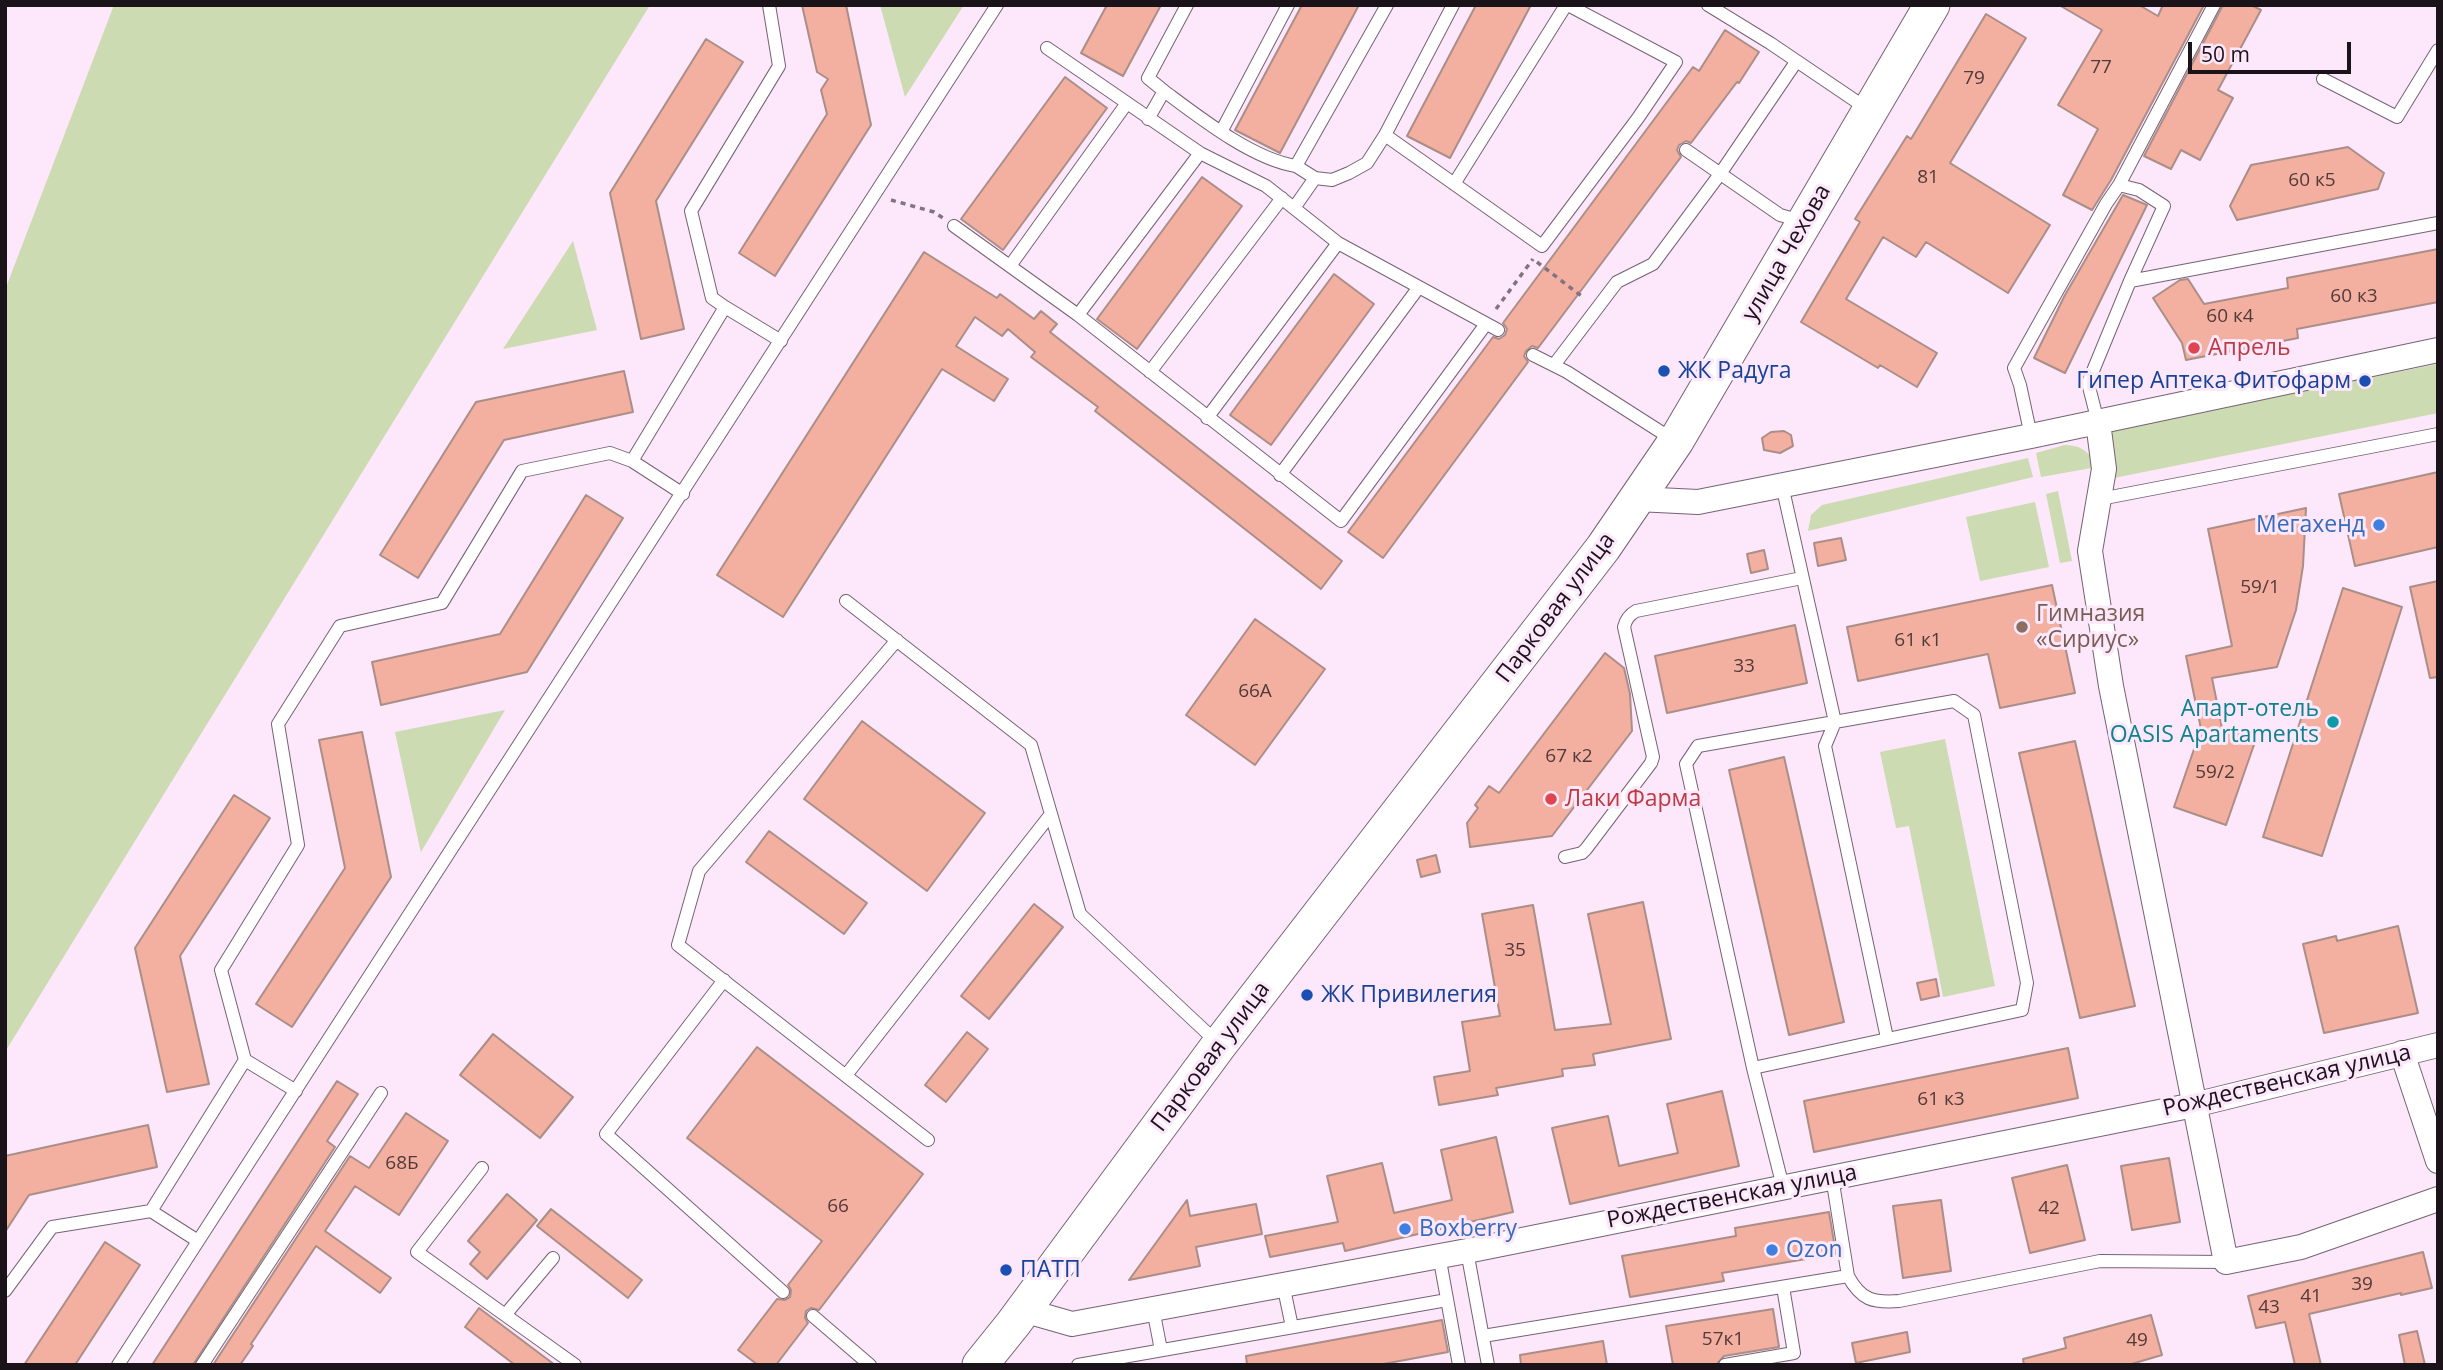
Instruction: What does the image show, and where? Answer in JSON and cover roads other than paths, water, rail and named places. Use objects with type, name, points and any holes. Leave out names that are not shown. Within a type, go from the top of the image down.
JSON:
[{"type":"main road","name":"улица Чехова","points":[[1637,499],[1676,441],[1805,223],[1924,11]]},
{"type":"main road","name":"Парковая улица","points":[[980,1365],[1219,1045],[1603,548],[1637,499]]},
{"type":"street","points":[[1637,499],[1698,502],[2031,436],[2438,350]]},
{"type":"street","points":[[2098,422],[2104,469],[2090,551],[2111,686],[2226,1262],[2301,1247],[2438,1199]]},
{"type":"street","name":"Рождественская улица","points":[[1023,1310],[1072,1324],[1466,1251],[2194,1105],[2438,1045]]},
{"type":"street","points":[[2402,1053],[2438,1161]]},
{"type":"lane","points":[[768,5],[779,66],[691,211],[712,298],[781,341]]},
{"type":"lane","points":[[118,1365],[997,5]]},
{"type":"lane","points":[[1187,5],[1148,78],[1221,132],[1278,163],[1296,166],[1315,178],[1332,180],[1367,163],[1385,135],[1453,5]]},
{"type":"lane","points":[[1221,132],[1287,5]]},
{"type":"lane","points":[[1296,166],[1387,5]]},
{"type":"lane","points":[[1385,135],[1454,184],[1542,246],[1638,118],[1676,62],[1567,5],[1454,184]]},
{"type":"lane","points":[[1708,5],[1870,110]]},
{"type":"lane","points":[[2031,436],[2014,368],[2119,185],[2214,5]]},
{"type":"lane","points":[[1048,48],[1200,153],[1266,186],[1338,243],[1498,330]]},
{"type":"lane","points":[[2323,79],[2397,117],[2438,50]]},
{"type":"lane","points":[[1554,365],[1617,282],[1653,264],[1720,174],[1796,62]]},
{"type":"lane","points":[[1149,118],[1164,91]]},
{"type":"lane","points":[[1010,266],[1127,103]]},
{"type":"lane","points":[[1638,118],[1649,126]]},
{"type":"lane","points":[[1686,150],[1780,215],[1805,223]]},
{"type":"lane","points":[[1078,315],[1200,153]]},
{"type":"lane","points":[[1294,208],[1315,178]]},
{"type":"lane","points":[[2098,422],[2088,383],[2164,206],[2139,190],[2119,185]]},
{"type":"lane","points":[[1150,372],[1282,198]]},
{"type":"lane","points":[[2130,281],[2438,223]]},
{"type":"lane","points":[[954,226],[1078,315],[1341,522],[1486,324]]},
{"type":"lane","points":[[1207,418],[1338,243]]},
{"type":"lane","points":[[1280,475],[1419,286]]},
{"type":"lane","points":[[632,461],[725,307]]},
{"type":"lane","points":[[1533,355],[1554,365],[1676,441]]},
{"type":"lane","points":[[2100,499],[2438,434]]},
{"type":"lane","points":[[296,1091],[245,1060],[221,970],[298,845],[278,724],[340,626],[442,603],[522,471],[610,453],[632,461],[683,494]]},
{"type":"lane","points":[[1782,485],[1835,722],[1825,746],[1887,1038]]},
{"type":"lane","points":[[1565,857],[1582,853],[1586,849],[1653,757],[1624,627],[1630,614],[1801,578]]},
{"type":"lane","points":[[846,601],[1031,745],[1080,914],[1219,1045]]},
{"type":"lane","points":[[897,640],[699,872],[678,945],[847,1074],[928,1140]]},
{"type":"lane","points":[[1753,1068],[2022,1010],[2027,984],[1974,715],[1954,701],[1698,746],[1686,764],[1753,1068],[1783,1187]]},
{"type":"lane","points":[[847,1074],[1051,814]]},
{"type":"lane","points":[[723,980],[606,1134],[783,1292]]},
{"type":"lane","points":[[151,1211],[245,1060]]},
{"type":"lane","points":[[202,1365],[381,1093]]},
{"type":"lane","points":[[482,1168],[417,1252],[575,1365]]},
{"type":"lane","points":[[1832,1177],[1847,1276],[1855,1290],[1866,1298],[1880,1302],[1899,1301],[2100,1261],[2226,1262]]},
{"type":"lane","points":[[5,1291],[52,1227],[151,1211],[198,1241]]},
{"type":"lane","points":[[1466,1251],[1488,1365]]},
{"type":"lane","points":[[1439,1255],[1459,1365]]},
{"type":"lane","points":[[505,1315],[553,1258]]},
{"type":"lane","points":[[1483,1336],[1847,1276]]},
{"type":"lane","points":[[1283,1284],[1292,1327]]},
{"type":"lane","points":[[1725,1365],[1794,1353],[1783,1287]]},
{"type":"lane","points":[[1078,1365],[1447,1300]]},
{"type":"lane","points":[[1153,1309],[1161,1350]]},
{"type":"lane","points":[[813,1317],[870,1365]]},
{"type":"place","name":"Апрель","points":[[2194,348]]},
{"type":"place","name":"ЖК Радуга","points":[[1664,371]]},
{"type":"place","name":"Гипер Аптека Фитофарм","points":[[2365,381]]},
{"type":"place","name":"Мегахенд","points":[[2379,525]]},
{"type":"place","name":"Гимназия «Сириус»","points":[[2022,627]]},
{"type":"place","name":"Апарт-отель OASIS Apartaments","points":[[2333,722]]},
{"type":"place","name":"Лаки Фарма","points":[[1551,799]]},
{"type":"place","name":"ЖК Привилегия","points":[[1307,995]]},
{"type":"place","name":"Boxberry","points":[[1405,1229]]},
{"type":"place","name":"Ozon","points":[[1772,1250]]},
{"type":"place","name":"ПАТП","points":[[1006,1270]]}]
